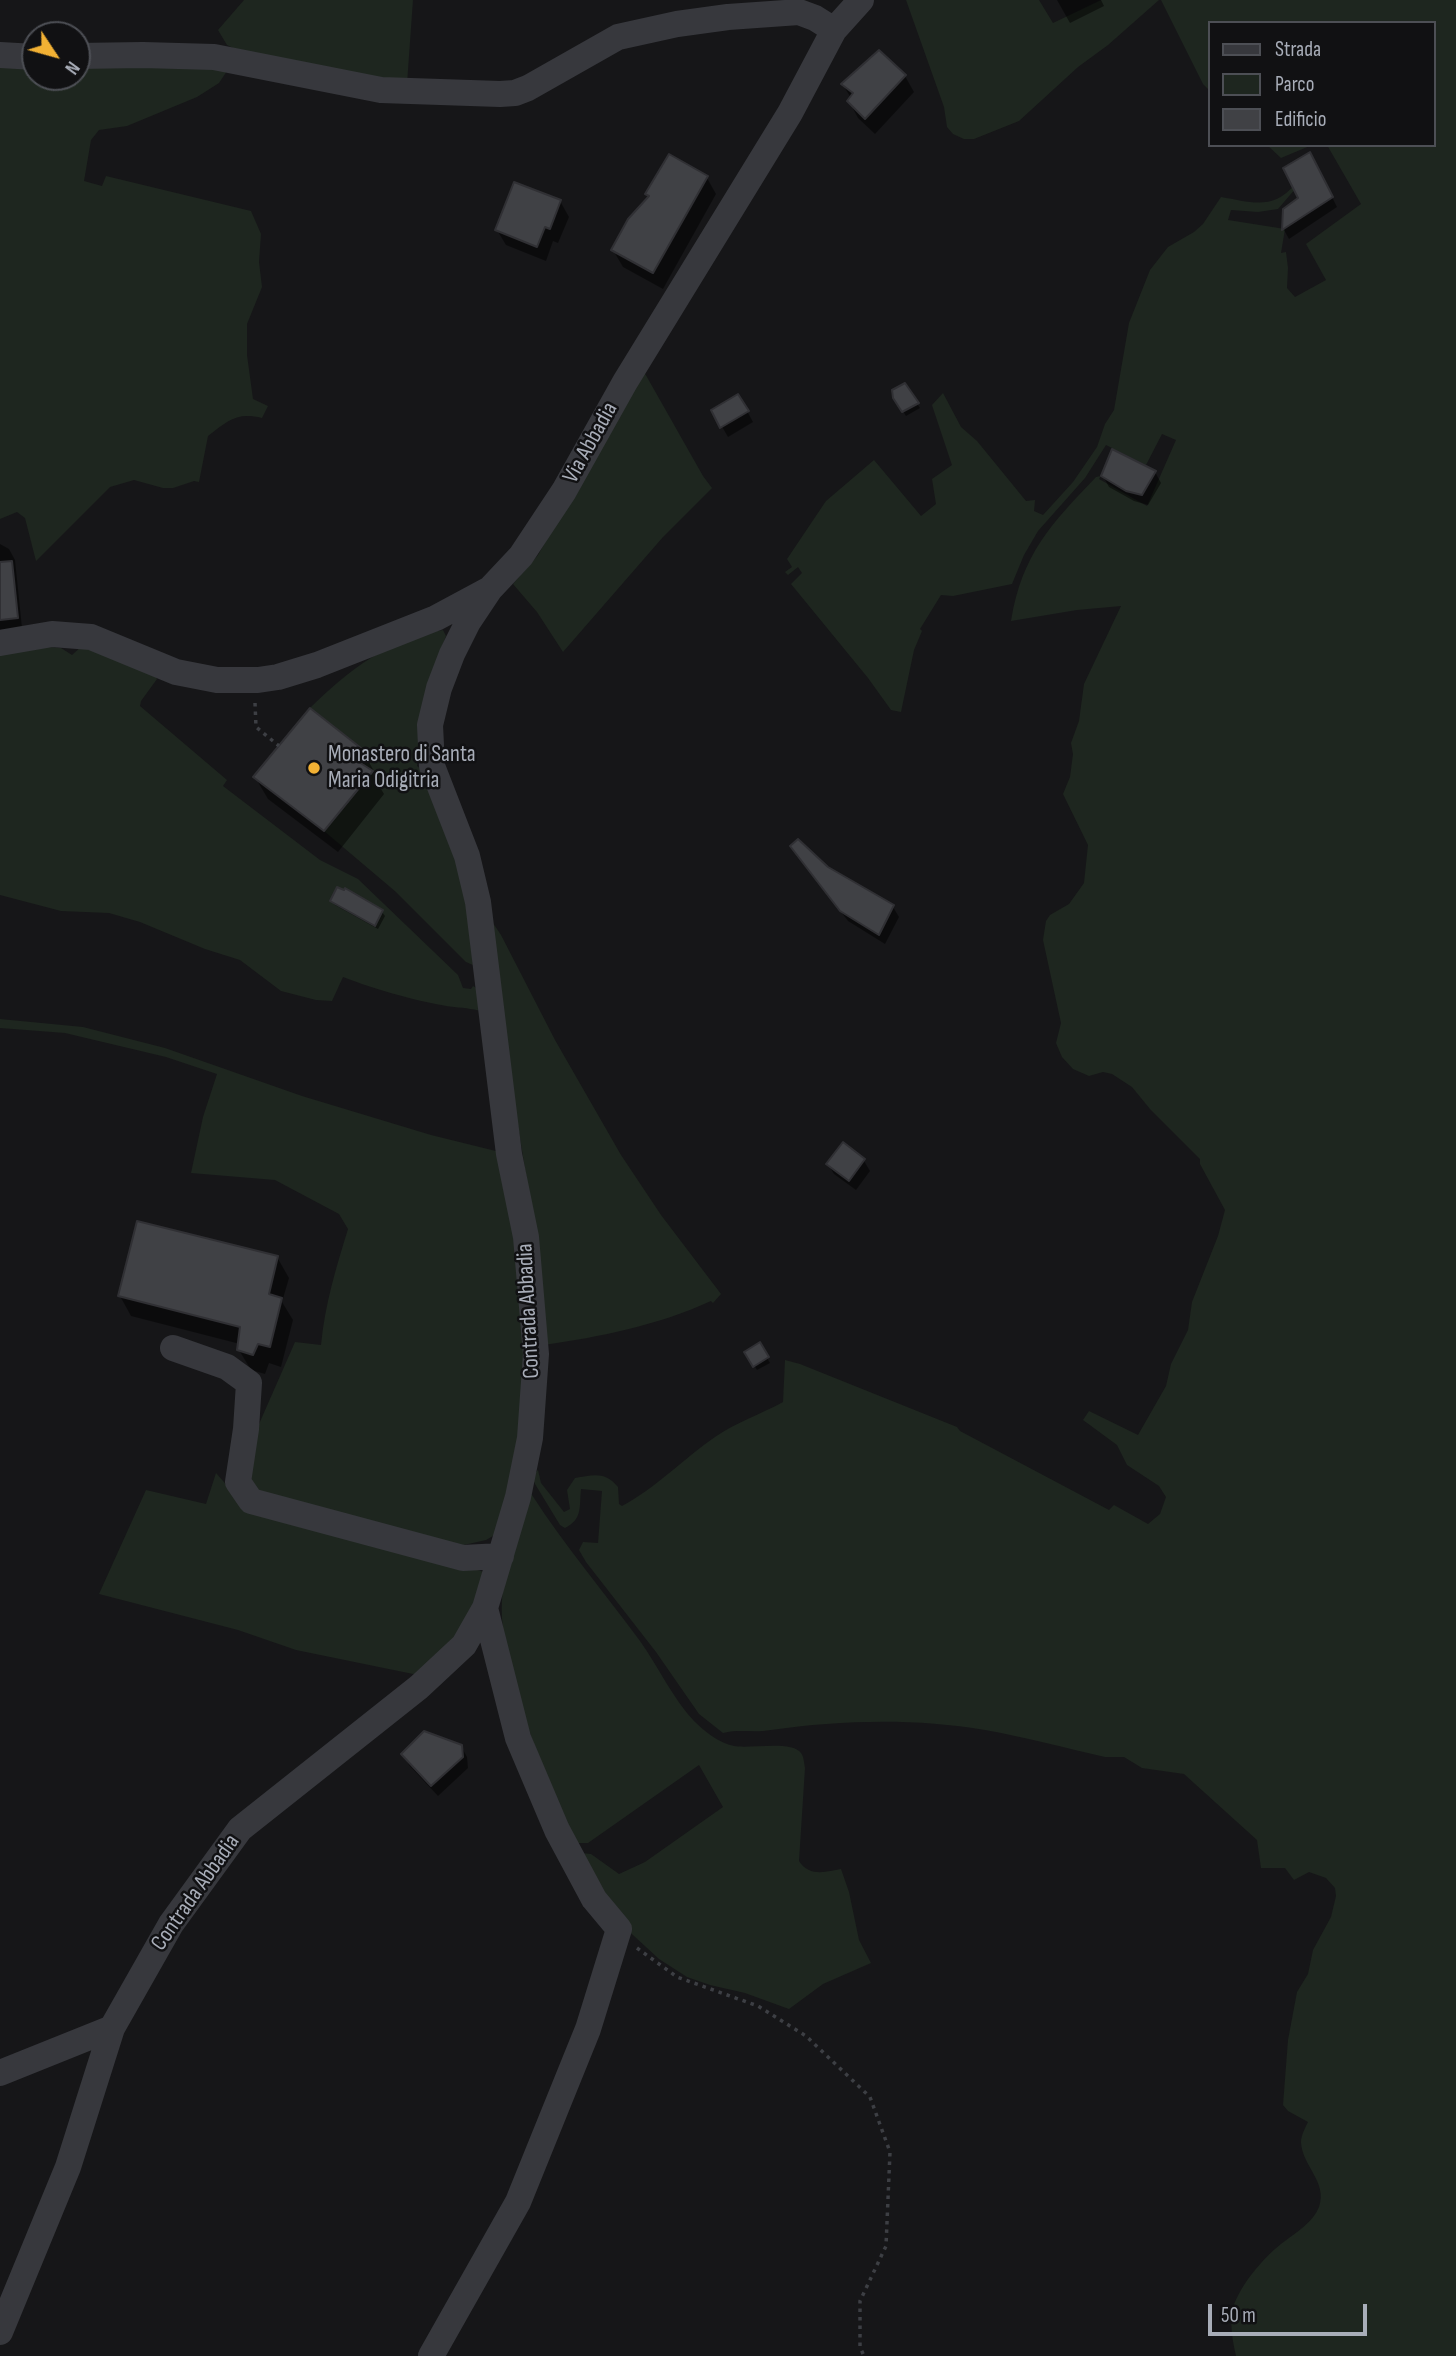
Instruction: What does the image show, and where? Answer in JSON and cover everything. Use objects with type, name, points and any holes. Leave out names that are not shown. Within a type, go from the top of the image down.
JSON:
[{"type":"street","name":"Via Abbadia","points":[[0,643],[52,634],[91,637],[169,669],[217,680],[258,680],[317,665],[436,618],[490,589],[521,555],[564,491],[625,382],[790,113],[834,30],[861,0]]},
{"type":"street","points":[[91,56],[214,57],[381,90],[500,94],[514,93],[538,83],[618,37],[677,24],[797,6],[834,30]]},
{"type":"street","points":[[0,55],[21,56]]},
{"type":"street","name":"Contrada Abbadia","points":[[0,2332],[68,2167],[112,2028],[171,1924],[240,1829],[419,1687],[464,1645],[485,1608],[518,1497],[530,1438],[535,1341],[526,1237],[509,1154],[478,902],[467,856],[432,766],[430,725],[439,688],[453,654],[468,622],[490,589]]},
{"type":"street","points":[[173,1348],[226,1367],[248,1383],[246,1429],[238,1482],[251,1501],[463,1558],[501,1556]]},
{"type":"street","points":[[432,2356],[519,2202],[588,2029],[619,1929],[594,1899],[557,1830],[518,1738],[485,1608]]},
{"type":"street","points":[[0,2073],[112,2028]]},
{"type":"path","points":[[258,680],[255,693],[256,727],[279,746]]},
{"type":"path","points":[[619,1929],[630,1943],[677,1978],[758,2006],[806,2036],[870,2097],[890,2152],[886,2246],[860,2301],[860,2347],[864,2356]]},
{"type":"green space","points":[[244,0],[413,0],[407,84],[239,51],[227,45],[218,30]]},
{"type":"green space","points":[[906,0],[1039,0],[1053,23],[1101,0],[1159,0],[1108,45],[1078,67],[1019,121],[974,139],[964,139],[953,134],[947,127],[944,107]]},
{"type":"green space","points":[[1161,0],[1456,0],[1456,2356],[1236,2356],[1231,2319],[1239,2294],[1252,2273],[1269,2254],[1313,2217],[1321,2198],[1318,2182],[1302,2151],[1301,2140],[1308,2122],[1288,2111],[1283,2105],[1288,2040],[1297,1992],[1308,1974],[1313,1950],[1331,1917],[1336,1896],[1335,1888],[1326,1878],[1309,1872],[1294,1880],[1285,1868],[1261,1868],[1257,1840],[1184,1774],[1142,1768],[1124,1757],[1105,1757],[959,1726],[905,1722],[851,1722],[723,1733],[699,1714],[579,1550],[583,1542],[598,1543],[602,1491],[581,1489],[580,1507],[575,1521],[565,1528],[560,1525],[532,1476],[538,1470],[541,1483],[564,1512],[570,1509],[567,1490],[575,1478],[593,1475],[608,1478],[618,1487],[619,1504],[622,1506],[723,1432],[783,1402],[785,1360],[957,1427],[1109,1510],[1114,1505],[1148,1524],[1160,1514],[1166,1497],[1159,1486],[1127,1465],[1117,1445],[1083,1420],[1089,1411],[1138,1435],[1166,1386],[1171,1364],[1188,1330],[1192,1302],[1218,1236],[1225,1210],[1200,1164],[1200,1159],[1132,1087],[1112,1074],[1103,1072],[1089,1076],[1073,1069],[1062,1057],[1056,1043],[1061,1023],[1043,940],[1046,921],[1050,915],[1069,904],[1084,883],[1088,845],[1063,794],[1070,777],[1073,754],[1071,743],[1079,721],[1084,684],[1121,606],[1011,621],[1016,598],[1031,558],[1065,510],[1096,477],[1101,476],[1099,479],[1147,506],[1176,440],[1162,434],[1146,465],[1106,445],[1085,478],[1038,531],[1012,584],[953,596],[941,595],[920,629],[922,631],[914,650],[901,712],[891,710],[791,584],[802,573],[798,567],[788,575],[785,572],[792,567],[787,559],[826,501],[874,460],[921,516],[936,504],[932,479],[952,465],[932,405],[943,393],[961,427],[977,441],[1026,501],[1035,500],[1034,511],[1043,515],[1073,482],[1097,447],[1105,424],[1114,410],[1129,323],[1150,270],[1168,247],[1203,224],[1221,197],[1252,202],[1270,201],[1287,193],[1295,184],[1296,188],[1278,209],[1258,212],[1231,210],[1228,220],[1285,229],[1281,253],[1286,252],[1287,288],[1295,297],[1326,280],[1306,244],[1361,204],[1328,147],[1435,147],[1435,21],[1208,21],[1208,89]]},
{"type":"green space","points":[[0,63],[21,65],[21,91],[91,91],[91,67],[229,68],[219,83],[197,97],[127,126],[99,130],[91,140],[84,181],[102,186],[106,176],[251,211],[261,234],[259,262],[262,287],[247,324],[247,355],[253,399],[268,406],[262,418],[239,417],[208,436],[199,482],[163,488],[134,480],[110,487],[36,561],[25,518],[17,512],[0,519]]},
{"type":"green space","points":[[1269,147],[1307,147],[1281,158]]},
{"type":"green space","points":[[643,370],[712,488],[663,537],[563,652],[537,612],[513,584],[538,555]]},
{"type":"green space","points":[[443,630],[446,636],[424,701],[417,766],[425,772],[467,890],[473,965],[466,962],[396,892],[324,831],[372,771],[359,762],[365,753],[310,708],[354,669],[387,648],[405,640]]},
{"type":"green space","points":[[0,643],[61,648],[72,655],[83,645],[153,671],[157,679],[140,706],[227,780],[223,786],[320,860],[358,879],[458,975],[463,988],[471,989],[473,986],[481,991],[487,1013],[413,999],[343,977],[332,1001],[316,1000],[281,991],[240,960],[205,949],[140,922],[109,913],[61,911],[0,895]]},
{"type":"green space","points":[[489,917],[621,1155],[661,1215],[721,1294],[713,1303],[711,1301],[671,1317],[629,1329],[543,1345],[533,1218],[507,1058]]},
{"type":"green space","points":[[0,1019],[83,1027],[165,1048],[302,1096],[431,1135],[508,1154],[520,1228],[527,1407],[498,1533],[486,1540],[455,1547],[355,1524],[249,1487],[252,1440],[295,1342],[321,1345],[328,1301],[348,1229],[339,1214],[275,1180],[191,1173],[203,1117],[217,1074],[166,1057],[65,1033],[0,1028]]},
{"type":"green space","points":[[216,1473],[238,1498],[488,1575],[461,1631],[442,1656],[418,1675],[296,1650],[238,1630],[99,1594],[146,1490],[206,1504]]},
{"type":"green space","points":[[528,1491],[640,1641],[679,1703],[698,1725],[712,1736],[734,1746],[789,1747],[801,1753],[805,1768],[799,1861],[813,1871],[841,1869],[849,1892],[859,1940],[871,1963],[823,1984],[789,2009],[687,1977],[659,1959],[621,1924],[581,1853],[591,1854],[619,1874],[645,1862],[723,1807],[699,1765],[588,1843],[576,1843],[525,1718],[506,1650],[502,1618],[503,1589]]},
{"type":"building","points":[[879,50],[906,75],[865,119],[847,101],[853,93],[841,84]]},
{"type":"building","points":[[1310,152],[1333,197],[1282,230],[1283,209],[1298,198],[1283,168]]},
{"type":"building","points":[[669,154],[708,176],[653,273],[611,250],[628,219],[649,196],[645,194]]},
{"type":"building","points":[[514,182],[561,200],[550,229],[545,227],[537,247],[495,230]]},
{"type":"building","points":[[905,383],[919,403],[902,412],[893,398],[892,390]]},
{"type":"building","points":[[738,394],[749,411],[720,428],[711,410]]},
{"type":"building","points":[[1112,449],[1156,471],[1142,495],[1126,491],[1101,476]]},
{"type":"building","points":[[12,561],[18,618],[0,620],[0,562]]},
{"type":"building","name":"Monastero di Santa Maria Odigitria","points":[[310,708],[366,752],[359,762],[373,771],[324,831],[253,777]]},
{"type":"building","points":[[798,839],[828,867],[894,905],[879,935],[840,911],[790,846]]},
{"type":"building","points":[[337,887],[344,890],[345,888],[383,910],[375,926],[330,901]]},
{"type":"building","points":[[843,1142],[865,1159],[849,1181],[826,1164]]},
{"type":"building","points":[[137,1221],[278,1256],[269,1294],[282,1298],[270,1347],[258,1344],[253,1355],[237,1350],[240,1327],[118,1296]]},
{"type":"building","points":[[760,1342],[769,1357],[753,1367],[744,1352]]},
{"type":"building","points":[[424,1731],[462,1745],[463,1757],[431,1786],[401,1754]]},
{"type":"place","name":"Monastero di Santa Maria Odigitria","points":[[314,768]]}]
